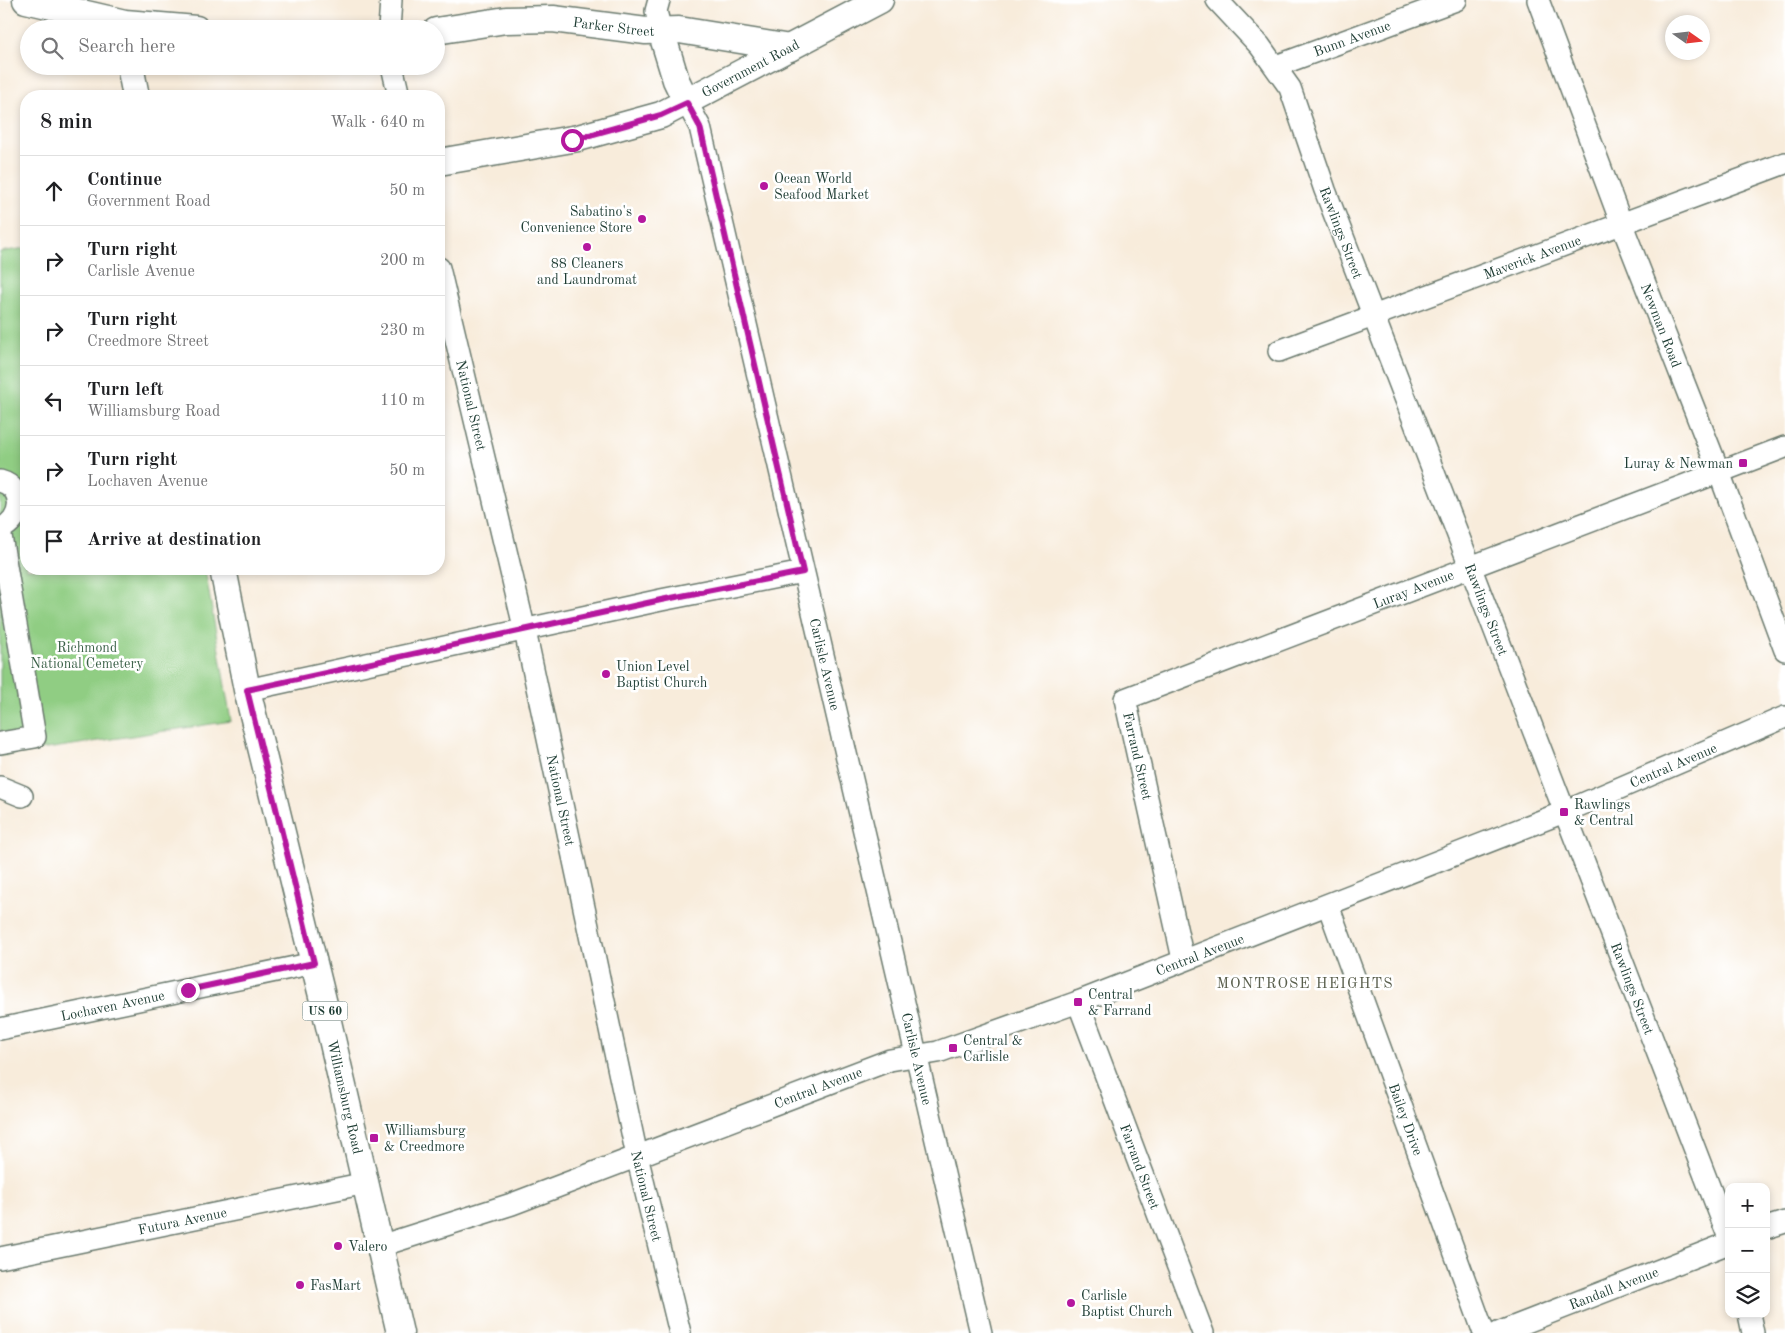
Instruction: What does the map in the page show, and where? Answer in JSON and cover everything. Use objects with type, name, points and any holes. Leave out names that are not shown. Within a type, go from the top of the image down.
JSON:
[{"type":"main road","points":[[26,0],[142,20]]},
{"type":"main road","name":"Government Road","points":[[445,161],[597,134],[661,115],[880,0]]},
{"type":"main road","name":"Parker Street","points":[[445,30],[506,20],[540,18],[660,31],[679,30],[790,48]]},
{"type":"main road","name":"Carlisle Avenue","points":[[660,31],[676,80],[687,103]]},
{"type":"main road","points":[[132,75],[135,90]]},
{"type":"main road","name":"Williamsburg Road","points":[[224,575],[247,690],[314,963],[400,1333]]},
{"type":"street","points":[[390,20],[391,0]]},
{"type":"street","name":"Carlisle Avenue","points":[[658,0],[656,11],[660,31]]},
{"type":"street","name":"Rawlings Street","points":[[1217,0],[1276,66],[1290,88],[1325,190],[1725,1228]]},
{"type":"street","name":"Bunn Avenue","points":[[1276,66],[1456,0]]},
{"type":"street","name":"Newman Road","points":[[1538,0],[1622,225],[1719,472],[1785,650]]},
{"type":"street","points":[[394,75],[398,90]]},
{"type":"street","name":"Carlisle Avenue","points":[[687,103],[700,127],[981,1333]]},
{"type":"street","name":"Maverick Avenue","points":[[1279,351],[1785,163]]},
{"type":"street","name":"National Street","points":[[445,294],[524,631],[637,1156],[680,1333]]},
{"type":"street","name":"Luray Avenue","points":[[1125,699],[1469,566],[1785,447]]},
{"type":"street","points":[[0,481],[11,486],[20,497]]},
{"type":"street","points":[[0,743],[35,737],[0,529],[13,521],[20,505]]},
{"type":"street","points":[[247,690],[661,600],[803,572]]},
{"type":"street","name":"Farrand Street","points":[[1125,699],[1183,959]]},
{"type":"street","name":"Central Avenue","points":[[380,1246],[512,1204],[890,1060],[953,1048],[1078,1002],[1183,959],[1328,905],[1564,812],[1785,717]]},
{"type":"street","points":[[0,787],[22,796]]},
{"type":"street","name":"Bailey Drive","points":[[1328,905],[1484,1333]]},
{"type":"street","name":"Lochaven Avenue","points":[[0,1029],[314,963]]},
{"type":"street","name":"Farrand Street","points":[[1078,1002],[1203,1333]]},
{"type":"street","name":"Futura Avenue","points":[[0,1258],[366,1183]]},
{"type":"street","points":[[1770,1227],[1785,1222]]},
{"type":"street","name":"Randall Avenue","points":[[1498,1333],[1725,1245]]},
{"type":"street","points":[[1749,1318],[1753,1333]]},
{"type":"green space","name":"Richmond National Cemetery","points":[[20,249],[20,575],[206,575],[231,721],[0,756],[0,252]]},
{"type":"place","name":"Ocean World Seafood Market","points":[[764,186]]},
{"type":"place","name":"Sabatino's Convenience Store","points":[[642,219]]},
{"type":"place","name":"88 Cleaners and Laundromat","points":[[587,247]]},
{"type":"place","name":"Luray & Newman","points":[[1743,463]]},
{"type":"place","name":"Union Level Baptist Church","points":[[606,674]]},
{"type":"place","name":"Rawlings & Central","points":[[1564,812]]},
{"type":"place","name":"Central & Farrand","points":[[1078,1002]]},
{"type":"place","name":"Central & Carlisle","points":[[953,1048]]},
{"type":"place","name":"Williamsburg & Creedmore","points":[[374,1138]]},
{"type":"place","name":"Valero","points":[[338,1246]]},
{"type":"place","name":"FasMart","points":[[300,1285]]},
{"type":"place","name":"Carlisle Baptist Church","points":[[1071,1303]]},
{"type":"district","name":"MONTROSE HEIGHTS","points":[[1305,983]]},
{"type":"route","points":[[188,990],[314,963],[247,690],[661,600],[803,572],[700,127],[687,103],[661,115],[572,140]]}]
